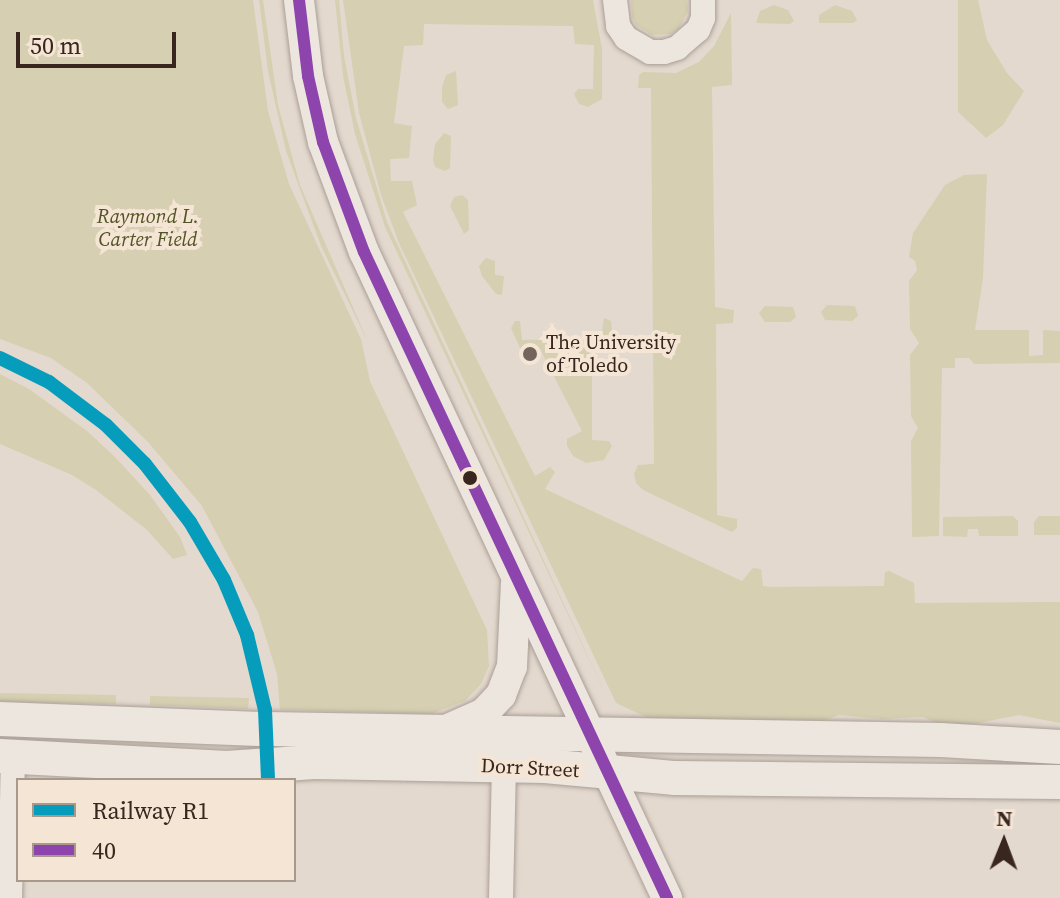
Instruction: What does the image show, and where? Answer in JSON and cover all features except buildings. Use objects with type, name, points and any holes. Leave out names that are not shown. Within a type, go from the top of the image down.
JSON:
[{"type":"main road","name":"Dorr Street","points":[[0,719],[266,729],[941,740],[1048,746]]},
{"type":"main road","points":[[909,774],[1028,765],[1048,746]]},
{"type":"main road","name":"Dorr Street","points":[[6,756],[227,768],[314,762],[504,766],[675,778],[801,780],[909,774],[1060,782]]},
{"type":"street","points":[[299,0],[314,106],[338,187],[390,310],[667,898]]},
{"type":"street","points":[[615,0],[618,26],[626,38],[650,52],[677,48],[698,30],[703,18],[703,0]]},
{"type":"street","points":[[446,730],[484,713],[505,687],[512,667],[517,577]]},
{"type":"street","points":[[6,756],[10,898]]},
{"type":"street","points":[[501,898],[504,766]]},
{"type":"green space","name":"Raymond L. Carter Field","points":[[0,0],[253,0],[268,111],[289,184],[361,339],[370,381],[487,630],[489,666],[481,684],[465,701],[431,714],[280,710],[277,674],[258,612],[202,506],[148,442],[87,383],[51,358],[0,339]]},
{"type":"green space","points":[[259,0],[263,0],[278,105],[300,185],[368,342],[321,246],[286,151],[268,71]]},
{"type":"green space","points":[[335,0],[339,0],[344,56],[356,118],[387,222],[611,706],[385,227],[355,134],[343,76]]},
{"type":"green space","points":[[343,0],[593,0],[602,49],[602,99],[588,107],[579,104],[574,94],[578,89],[593,89],[594,45],[575,44],[573,26],[424,24],[423,45],[404,46],[394,123],[412,126],[409,158],[390,159],[391,181],[412,181],[417,205],[403,212],[535,476],[550,467],[555,472],[545,489],[742,581],[753,568],[761,569],[763,586],[884,586],[885,572],[889,571],[914,583],[915,603],[1060,602],[1060,723],[1019,715],[968,725],[937,723],[923,717],[882,719],[839,715],[823,721],[648,718],[616,703],[399,243],[381,195],[359,113]]},
{"type":"green space","points":[[631,0],[687,0],[688,11],[679,28],[671,34],[652,35],[636,25]]},
{"type":"green space","points":[[958,0],[978,0],[987,40],[1007,73],[1024,91],[1003,125],[986,138],[958,112]]},
{"type":"green space","points":[[774,5],[788,10],[794,21],[790,24],[756,23],[760,11]]},
{"type":"green space","points":[[835,5],[852,11],[857,20],[853,23],[819,23],[819,15]]},
{"type":"green space","points":[[731,13],[732,85],[712,87],[715,307],[734,310],[733,323],[716,324],[717,515],[737,519],[737,528],[732,532],[643,490],[636,483],[634,474],[638,465],[654,464],[651,88],[638,88],[639,75],[643,72],[676,73],[699,62],[714,46]]},
{"type":"green space","points":[[456,71],[458,105],[448,109],[442,102],[442,87],[446,75]]},
{"type":"green space","points":[[444,133],[451,136],[450,168],[445,171],[435,167],[433,160],[435,144]]},
{"type":"green space","points":[[987,174],[983,278],[975,330],[1029,330],[1029,356],[1043,355],[1043,330],[1060,331],[1060,363],[974,364],[969,358],[955,358],[955,368],[942,368],[939,536],[912,537],[911,441],[918,428],[911,416],[910,355],[919,343],[910,329],[909,281],[917,270],[915,261],[909,257],[913,233],[945,185],[964,175]]},
{"type":"green space","points":[[462,195],[468,200],[469,230],[464,234],[450,206],[454,197]]},
{"type":"green space","points":[[486,258],[495,261],[495,275],[504,276],[502,295],[496,294],[482,276],[479,266]]},
{"type":"green space","points":[[827,305],[855,306],[858,316],[852,321],[825,320],[821,312]]},
{"type":"green space","points":[[765,306],[793,307],[796,317],[790,322],[765,322],[759,313]]},
{"type":"green space","points":[[604,318],[611,321],[613,342],[592,344],[592,440],[609,441],[612,446],[604,460],[586,463],[573,456],[567,446],[567,439],[582,431],[540,349],[521,350],[511,328],[515,321],[520,321],[522,340],[601,338]]},
{"type":"green space","points":[[0,374],[29,389],[87,431],[114,456],[150,495],[180,537],[187,555],[173,559],[147,530],[96,490],[72,475],[0,444]]},
{"type":"green space","points":[[1013,516],[1018,521],[1018,536],[979,536],[978,529],[968,529],[967,537],[943,536],[943,517]]},
{"type":"green space","points":[[1039,516],[1060,516],[1060,535],[1034,535],[1034,522]]},
{"type":"green space","points":[[0,693],[116,695],[116,704],[0,702]]},
{"type":"green space","points":[[150,696],[249,698],[248,709],[150,705]]},
{"type":"rail line","name":"R1","points":[[0,358],[49,382],[106,425],[145,464],[190,522],[224,580],[247,635],[265,710],[268,778]]},
{"type":"transit line","name":"40","points":[[299,0],[308,76],[323,142],[364,252],[667,898]]},
{"type":"place","name":"The University of Toledo","points":[[530,354]]}]
